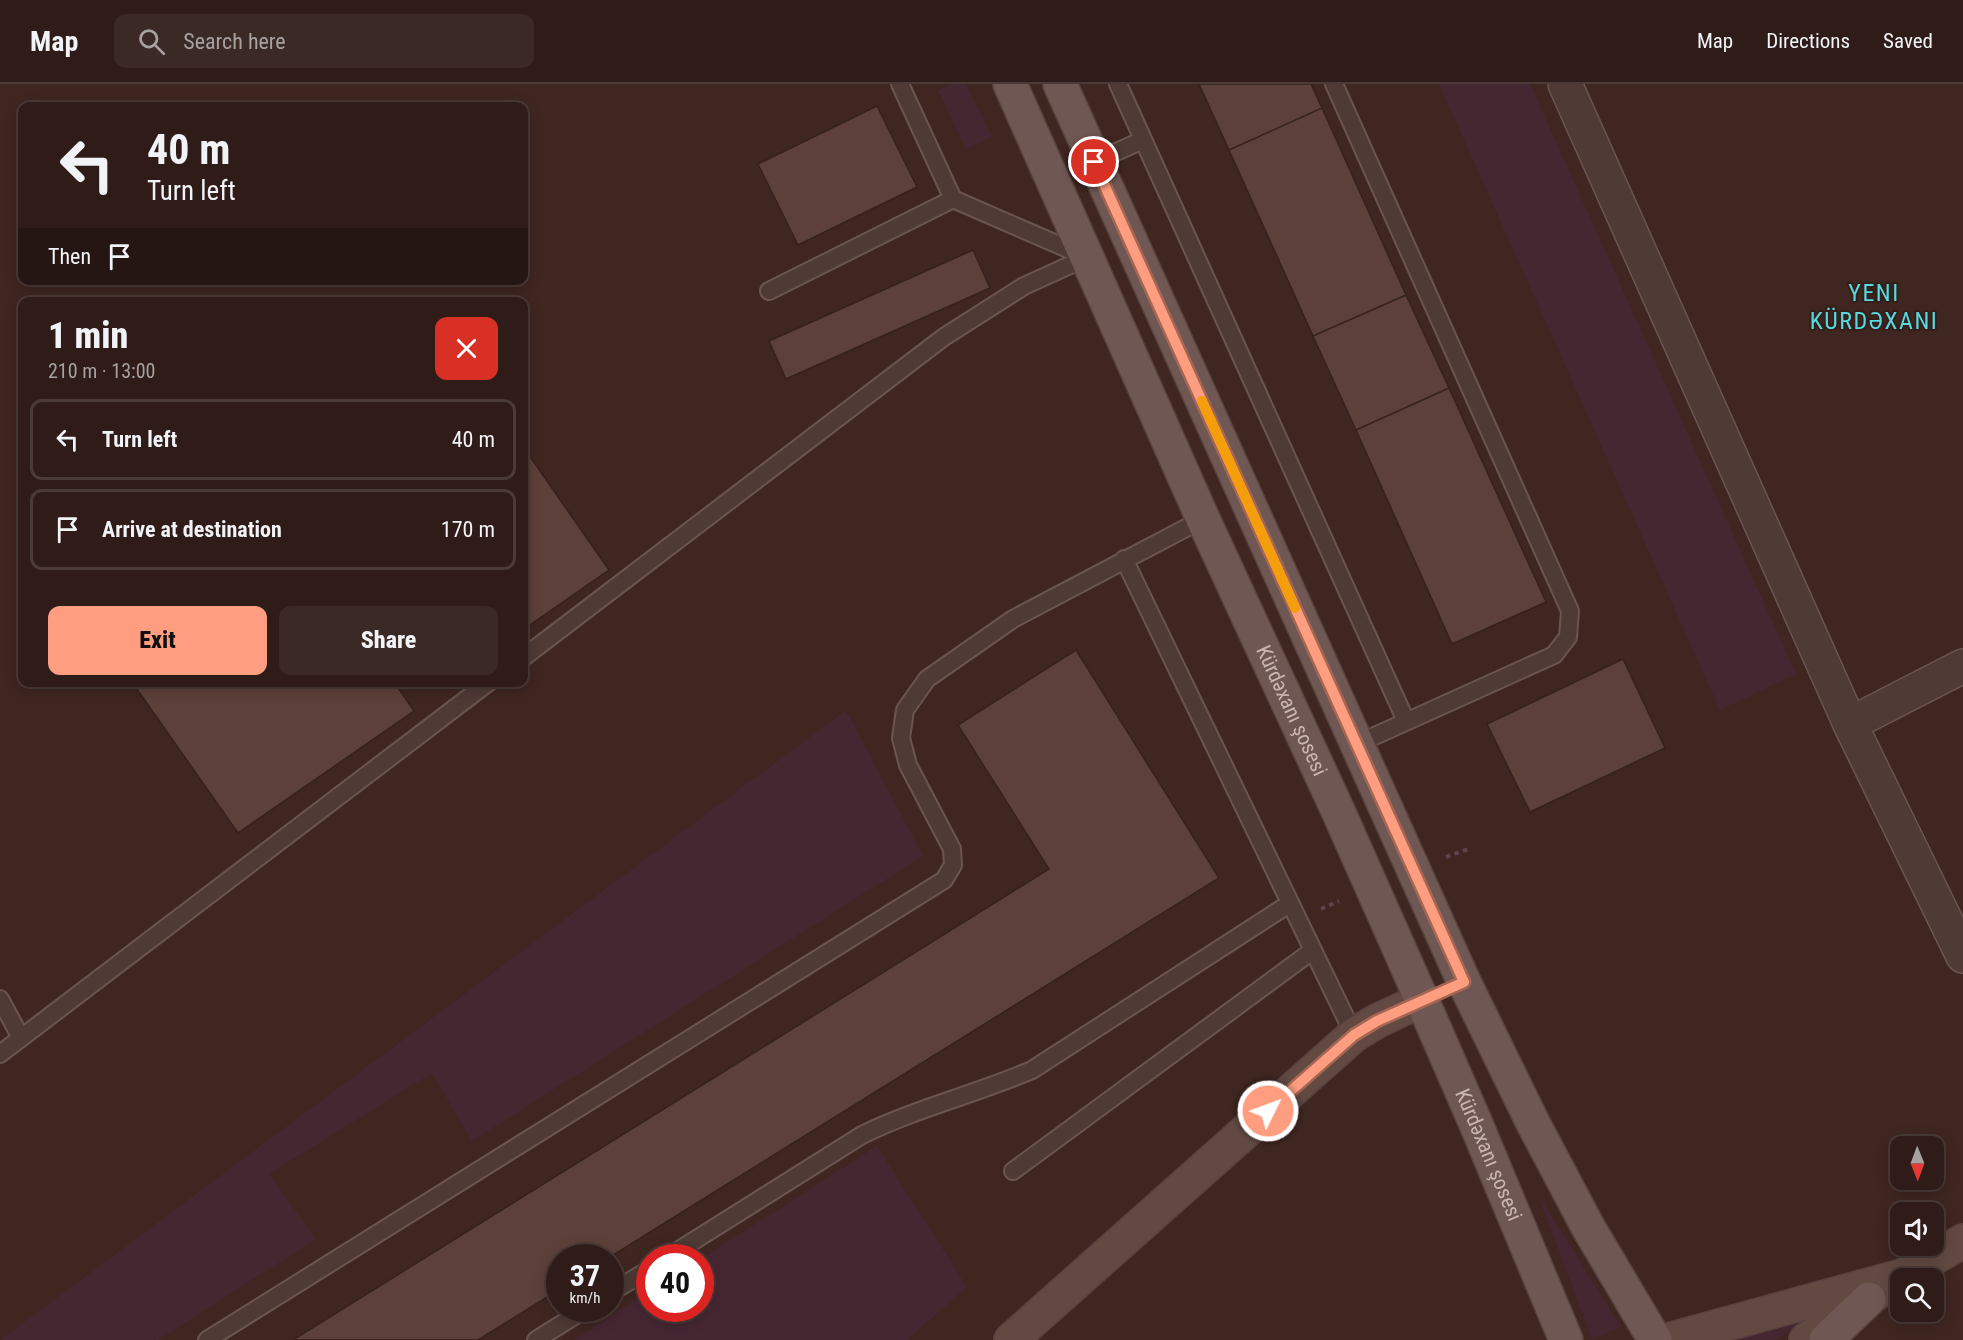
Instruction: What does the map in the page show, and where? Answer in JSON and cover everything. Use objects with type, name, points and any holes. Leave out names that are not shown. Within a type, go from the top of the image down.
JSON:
[{"type":"main road","name":"Kürdəxanı şosesi","points":[[1010,84],[1203,519],[1422,1000],[1566,1340]]},
{"type":"main road","points":[[1060,84],[1464,982],[1534,1125],[1588,1227],[1655,1340]]},
{"type":"main road","points":[[1422,1000],[1464,982]]},
{"type":"main road","points":[[1826,1340],[1869,1299]]},
{"type":"street","points":[[1565,84],[1850,724],[1963,956]]},
{"type":"street","points":[[1850,724],[1963,666]]},
{"type":"street","points":[[1011,1340],[1354,1035],[1377,1021],[1422,1000]]},
{"type":"street","points":[[1916,1268],[1963,1241]]},
{"type":"street","points":[[1668,1340],[1890,1279]]},
{"type":"street","points":[[1806,1340],[1890,1284]]},
{"type":"lane","points":[[900,84],[953,199],[1088,257]]},
{"type":"lane","points":[[1118,84],[1406,721]]},
{"type":"lane","points":[[1335,84],[1570,611],[1568,637],[1554,655],[1356,744]]},
{"type":"lane","points":[[1094,162],[1143,140]]},
{"type":"lane","points":[[769,291],[953,199]]},
{"type":"lane","points":[[528,654],[944,337],[1024,286],[1088,257]]},
{"type":"lane","points":[[207,1340],[944,880],[953,865],[952,849],[908,765],[901,738],[904,710],[927,679],[1013,619],[1203,519]]},
{"type":"lane","points":[[1124,560],[1354,1035]]},
{"type":"lane","points":[[0,1053],[482,687]]},
{"type":"lane","points":[[689,1244],[862,1135],[894,1119],[1032,1070],[1289,904]]},
{"type":"lane","points":[[1013,1171],[1312,951]]},
{"type":"lane","points":[[0,999],[21,1038]]},
{"type":"lane","points":[[536,1340],[565,1322]]},
{"type":"shaded area","points":[[952,84],[966,84],[992,137],[966,149],[938,90]]},
{"type":"shaded area","points":[[1439,84],[1530,84],[1796,674],[1720,710]]},
{"type":"shaded area","points":[[846,710],[923,856],[472,1141],[432,1073],[269,1174],[316,1239],[158,1340],[0,1340]]},
{"type":"shaded area","points":[[877,1146],[967,1287],[907,1340],[574,1340],[602,1322],[624,1322],[624,1307],[636,1299],[636,1322],[714,1322],[714,1251]]},
{"type":"shaded area","points":[[1538,1194],[1621,1327],[1592,1340]]},
{"type":"shaded area","points":[[1808,1319],[1775,1340],[1730,1340]]},
{"type":"building","points":[[1199,84],[1311,84],[1322,108],[1229,150]]},
{"type":"building","points":[[877,106],[917,187],[798,245],[758,164]]},
{"type":"building","points":[[1322,108],[1406,295],[1313,336],[1229,150]]},
{"type":"building","points":[[973,250],[990,288],[786,379],[769,341]]},
{"type":"building","points":[[1406,295],[1449,388],[1356,430],[1313,336]]},
{"type":"building","points":[[1449,388],[1546,602],[1452,644],[1356,430]]},
{"type":"building","points":[[528,454],[609,570],[528,626]]},
{"type":"building","points":[[1076,650],[1219,878],[624,1248],[624,1244],[546,1244],[546,1298],[478,1340],[293,1340],[1049,869],[958,725]]},
{"type":"building","points":[[1623,659],[1665,748],[1530,812],[1487,724]]},
{"type":"building","points":[[136,687],[397,687],[414,711],[238,833]]},
{"type":"slow traffic","points":[[1202,401],[1295,608]]},
{"type":"district","name":"YENI KÜRDƏXANI","points":[[1874,307]]},
{"type":"route","points":[[1094,162],[1464,982],[1377,1021],[1354,1035],[1268,1111]]}]
